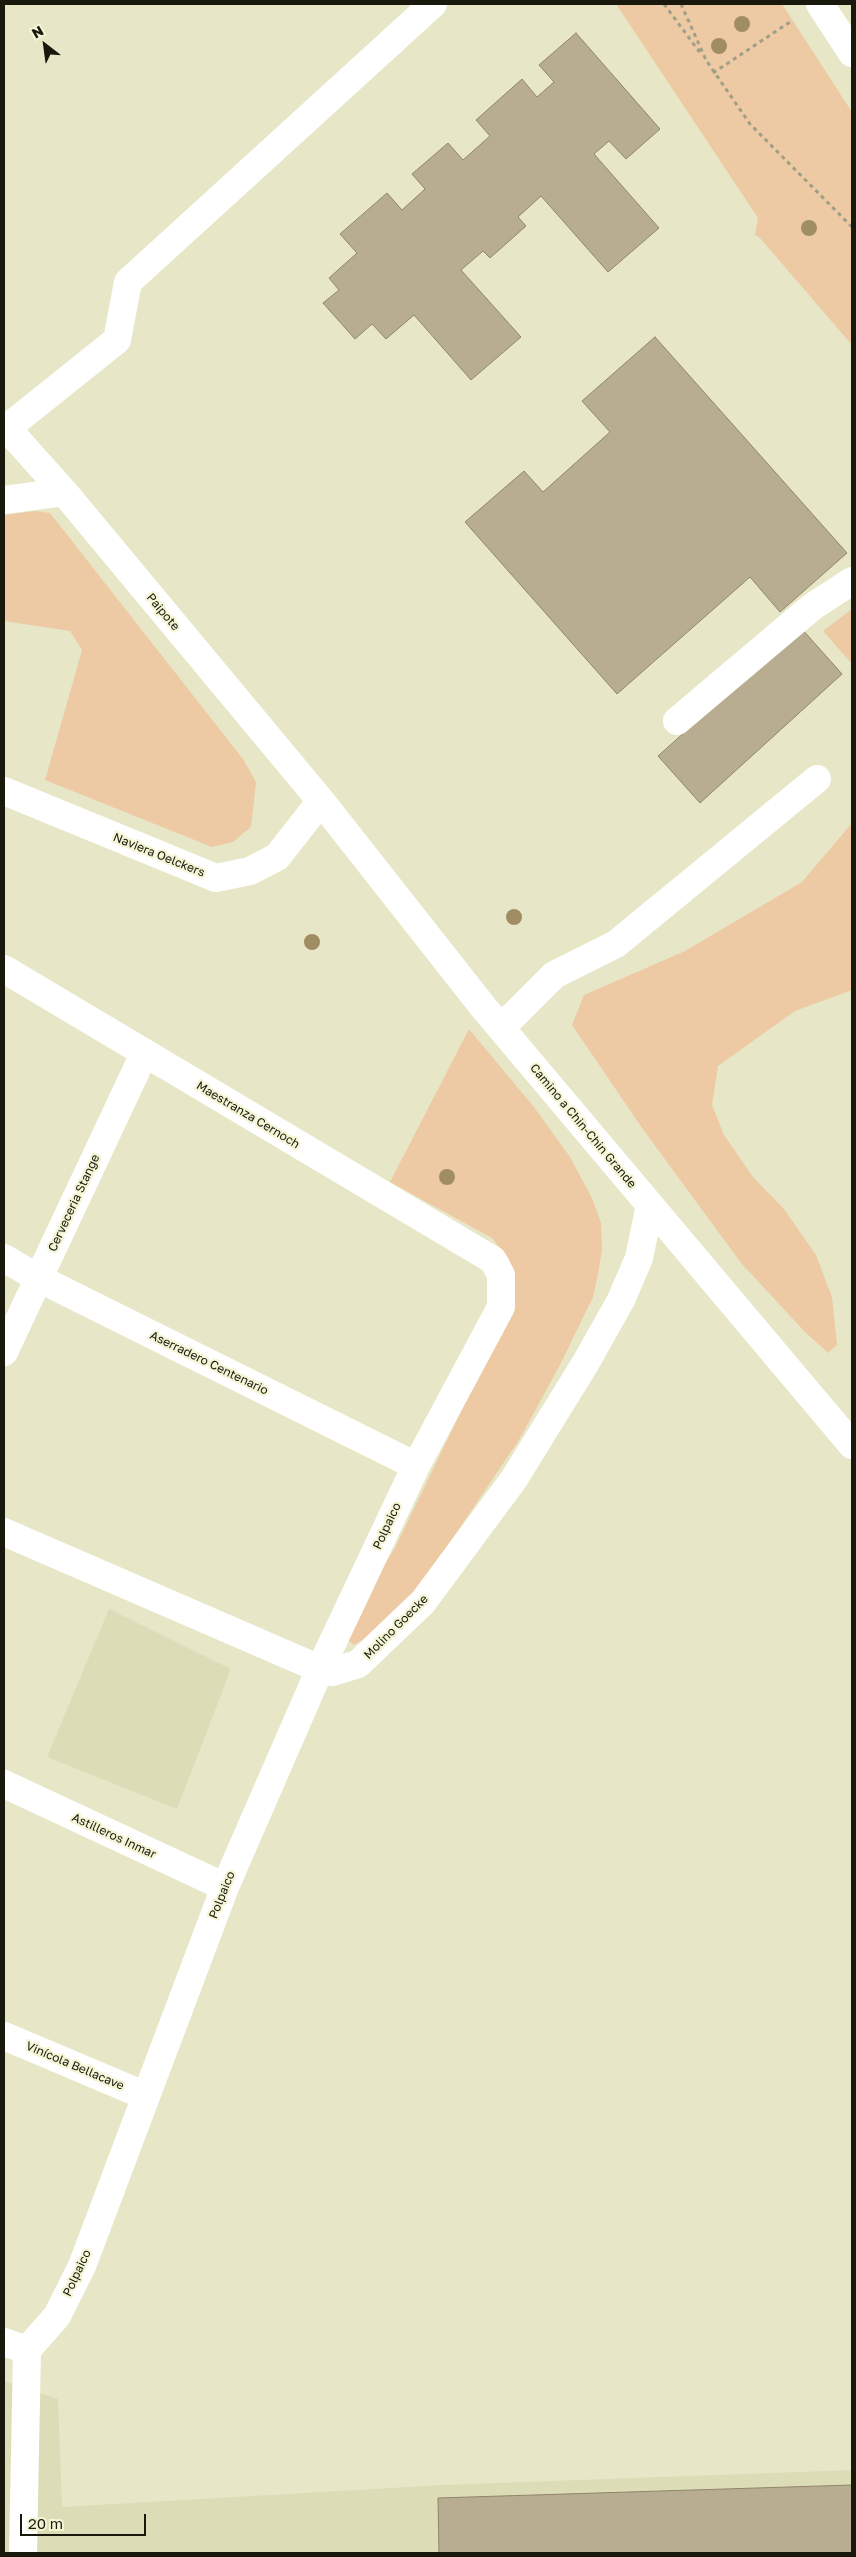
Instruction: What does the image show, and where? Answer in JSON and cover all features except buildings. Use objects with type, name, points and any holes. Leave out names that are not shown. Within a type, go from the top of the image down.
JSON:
[{"type":"main road","points":[[5,426],[117,340],[128,282],[433,4]]},
{"type":"main road","points":[[820,4],[852,53]]},
{"type":"main road","name":"Paipote","points":[[5,426],[64,492],[321,801]]},
{"type":"main road","points":[[4,500],[64,492]]},
{"type":"main road","points":[[677,721],[812,607],[852,581]]},
{"type":"main road","points":[[501,1028],[554,975],[616,944],[817,779]]},
{"type":"main road","name":"Naviera Oelckers","points":[[4,791],[216,878],[250,871],[277,857],[321,801]]},
{"type":"main road","name":"Camino a Chin-Chin Grande","points":[[321,801],[501,1028],[852,1445]]},
{"type":"main road","name":"Maestranza Cernoch","points":[[4,969],[493,1260]]},
{"type":"main road","name":"Cerveceria Stange","points":[[4,1352],[144,1054]]},
{"type":"main road","name":"Molino Goecke","points":[[4,1532],[320,1669],[332,1672],[358,1664],[423,1602],[514,1479],[586,1364],[621,1300],[639,1258],[650,1205]]},
{"type":"main road","name":"Aserradero Centenario","points":[[4,1258],[38,1278],[416,1466]]},
{"type":"main road","name":"Polpaico","points":[[23,2553],[15,2346],[57,2316],[82,2266],[224,1887],[320,1669],[416,1466],[502,1307],[501,1275],[493,1260]]},
{"type":"main road","name":"Astilleros Inmar","points":[[4,1784],[224,1887]]},
{"type":"main road","name":"Vinícola Bellacave","points":[[4,2036],[146,2096]]},
{"type":"path","points":[[664,4],[706,60]]},
{"type":"path","points":[[681,4],[713,73],[750,124],[852,227]]},
{"type":"path","points":[[713,73],[794,20]]},
{"type":"shaded area","points":[[616,4],[782,4],[852,112],[852,345],[759,237],[755,235],[758,218]]},
{"type":"shaded area","points":[[36,511],[50,513],[243,759],[256,782],[251,827],[233,842],[212,847],[45,780],[82,650],[70,631],[4,621],[4,515]]},
{"type":"shaded area","points":[[852,609],[852,664],[823,631]]},
{"type":"shaded area","points":[[852,823],[852,990],[795,1011],[718,1066],[712,1105],[724,1135],[753,1177],[784,1209],[816,1255],[832,1297],[837,1345],[828,1353],[805,1332],[741,1263],[642,1128],[572,1025],[584,995],[685,951],[802,882]]},
{"type":"shaded area","points":[[469,1029],[534,1107],[570,1157],[592,1198],[601,1223],[602,1250],[598,1274],[593,1297],[560,1365],[519,1440],[419,1588],[369,1636],[354,1645],[345,1638],[347,1622],[395,1548],[493,1345],[515,1286],[509,1259],[492,1238],[390,1182]]},
{"type":"shaded area","points":[[109,1609],[231,1669],[177,1809],[47,1757]]},
{"type":"shaded area","points":[[4,2381],[58,2399],[62,2507],[442,2485],[852,2470],[852,2553],[4,2553]]}]
